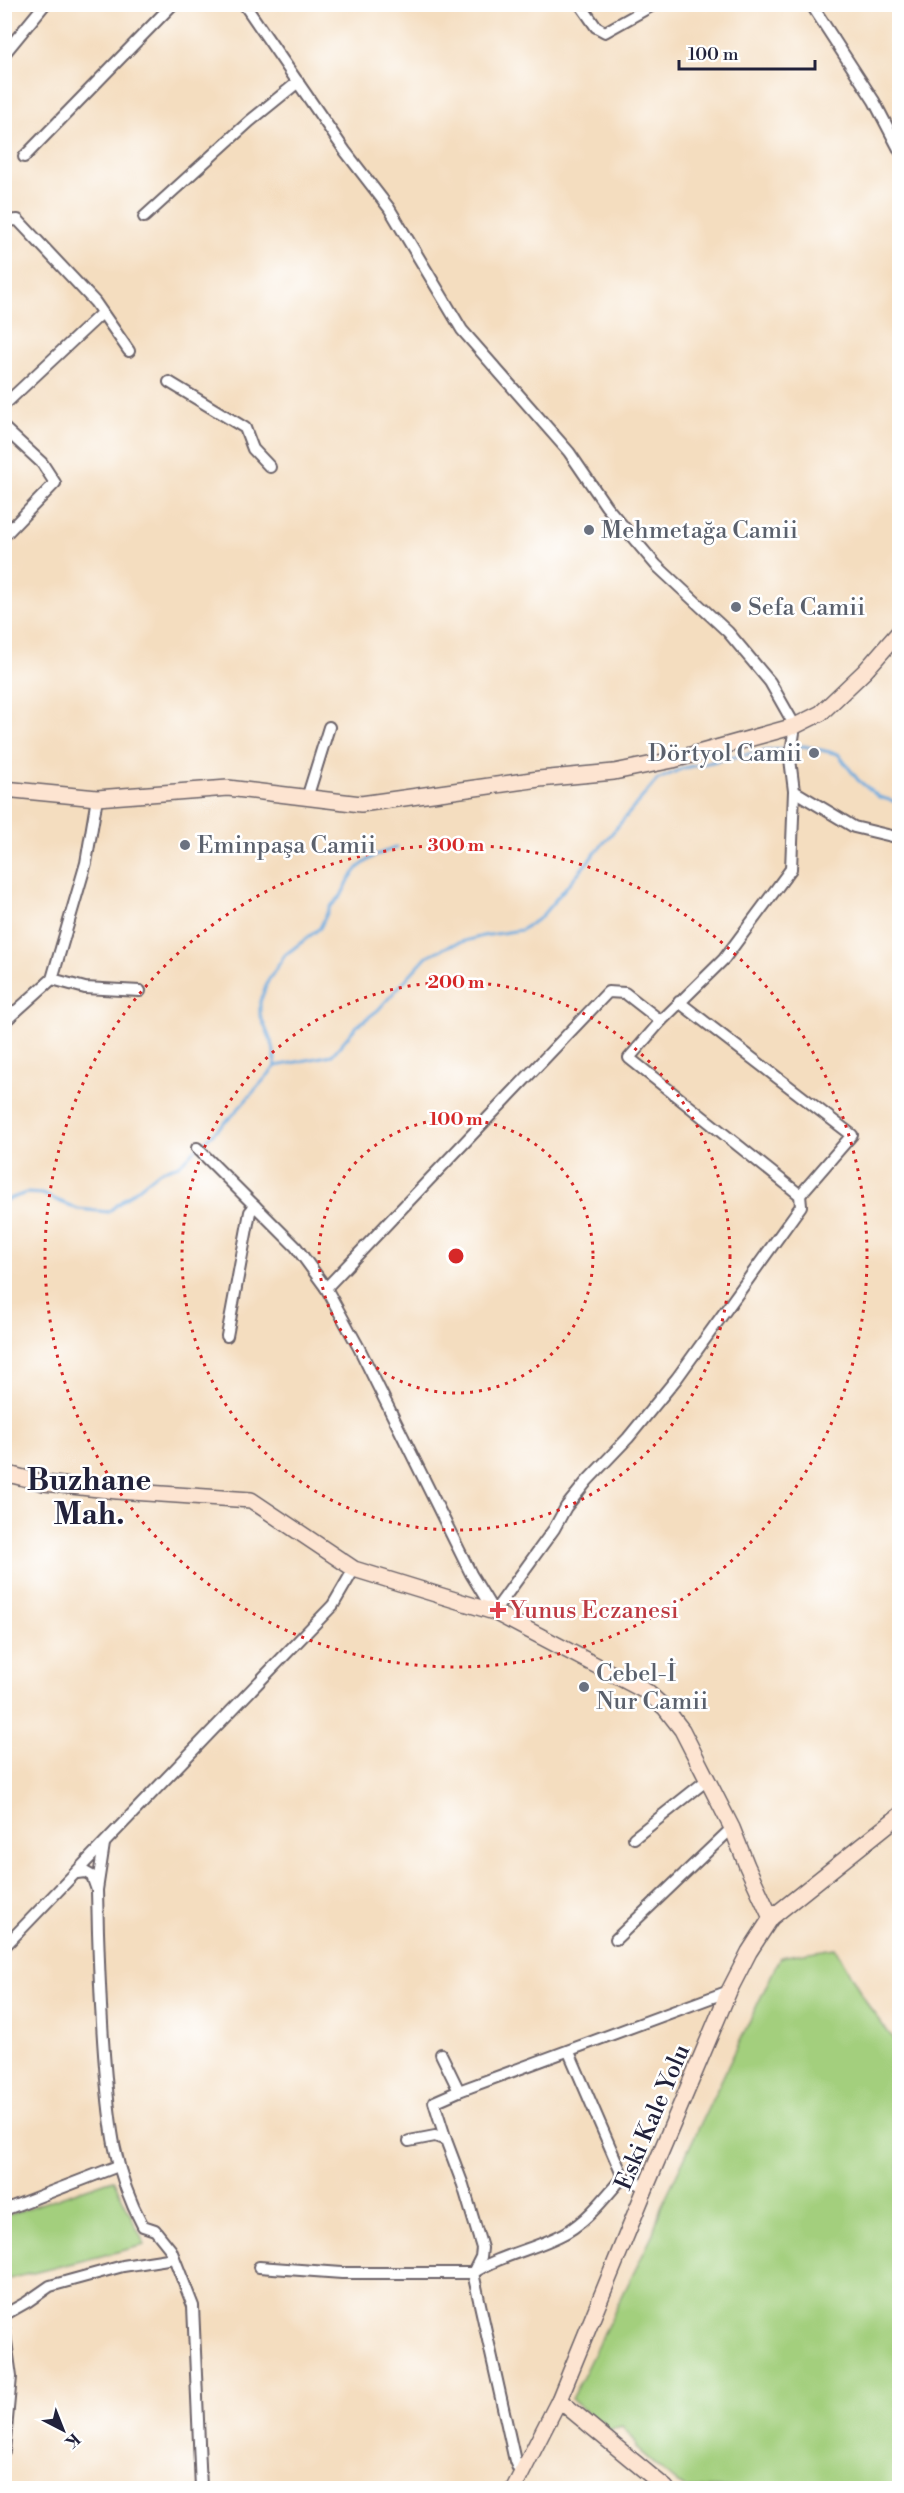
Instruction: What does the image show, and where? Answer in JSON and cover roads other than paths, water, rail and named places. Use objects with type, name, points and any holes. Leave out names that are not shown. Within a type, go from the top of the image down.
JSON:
[{"type":"street","points":[[4,54],[45,4]]},
{"type":"street","points":[[24,157],[173,4]]},
{"type":"street","points":[[244,4],[345,151],[389,208],[462,330],[569,452],[606,506],[656,565],[729,632],[770,682],[794,731],[790,759],[794,791],[791,869],[724,959],[661,1021],[629,1058],[800,1195],[801,1206],[677,1378],[628,1438],[566,1507],[554,1529],[494,1612]]},
{"type":"street","points":[[580,4],[596,27],[605,32],[655,4]]},
{"type":"street","points":[[811,4],[874,101],[900,151]]},
{"type":"street","points":[[144,217],[250,121],[298,82]]},
{"type":"street","points":[[4,221],[18,220],[102,313],[129,351]]},
{"type":"street","points":[[4,405],[102,313]]},
{"type":"street","points":[[169,382],[245,428],[253,449],[270,467]]},
{"type":"street","points":[[4,428],[42,463],[55,483],[4,536]]},
{"type":"street","points":[[4,789],[97,798],[228,788],[361,804],[539,779],[614,772],[794,731],[821,713],[866,671],[900,631]]},
{"type":"street","points":[[307,798],[329,727]]},
{"type":"street","points":[[794,791],[854,827],[900,838]]},
{"type":"street","points":[[4,1022],[52,979],[86,863],[97,798]]},
{"type":"street","points":[[52,979],[85,988],[140,991]]},
{"type":"street","points":[[326,1288],[608,992],[625,993],[661,1021]]},
{"type":"street","points":[[680,1002],[852,1135],[800,1195]]},
{"type":"street","points":[[197,1148],[296,1247],[326,1288],[471,1574],[494,1612]]},
{"type":"street","points":[[227,1336],[250,1212],[255,1206]]},
{"type":"street","points":[[4,1473],[44,1484],[251,1500],[354,1569],[494,1612],[647,1692],[665,1708],[682,1730],[732,1828],[771,1918]]},
{"type":"street","points":[[4,1947],[333,1605],[354,1569]]},
{"type":"street","points":[[634,1838],[707,1780]]},
{"type":"street","name":"Eski Kale Yolu","points":[[518,2482],[559,2400],[729,1991],[749,1952],[771,1918],[900,1815]]},
{"type":"street","points":[[616,1939],[732,1828]]},
{"type":"street","points":[[104,1844],[96,1890],[101,2013],[110,2127],[128,2200],[143,2226],[155,2230],[171,2250],[193,2306],[201,2488]]},
{"type":"street","points":[[77,1873],[85,1872],[92,1876],[96,1890]]},
{"type":"street","points":[[518,2482],[473,2273],[481,2257],[482,2248],[434,2102],[729,1991]]},
{"type":"street","points":[[569,2052],[623,2177],[646,2187]]},
{"type":"street","points":[[441,2054],[459,2091]]},
{"type":"street","points":[[409,2141],[435,2136],[446,2140]]},
{"type":"street","points":[[4,2210],[118,2166]]},
{"type":"street","points":[[259,2267],[342,2273],[473,2273],[490,2262],[565,2233],[582,2223],[623,2177]]},
{"type":"street","points":[[4,2315],[50,2286],[123,2266],[174,2258]]},
{"type":"street","points":[[4,2326],[11,2378],[7,2400],[4,2451]]},
{"type":"street","points":[[559,2400],[666,2488]]},
{"type":"waterway","points":[[4,1201],[26,1193],[42,1194],[78,1209],[108,1212],[160,1171],[179,1165],[232,1116],[276,1066],[332,1055],[356,1027],[378,1010],[427,956],[451,945],[483,936],[521,930],[540,918],[657,780],[684,768],[758,752],[804,746],[838,754],[858,780],[879,797],[900,803]]},
{"type":"waterway","points":[[276,1066],[273,1046],[260,1015],[260,1002],[268,981],[285,955],[320,928],[330,907],[341,896],[350,878],[359,867],[374,856],[397,847]]},
{"type":"waterway","points":[[893,1845],[900,1841]]},
{"type":"place","name":"Mehmetağa Camii","points":[[589,530]]},
{"type":"place","name":"Sefa Camii","points":[[736,607]]},
{"type":"place","name":"Dörtyol Camii","points":[[814,753]]},
{"type":"place","name":"Eminpaşa Camii","points":[[185,845]]},
{"type":"place","name":"Yunus Eczanesi","points":[[498,1610]]},
{"type":"place","name":"Cebel-İ Nur Camii","points":[[584,1687]]},
{"type":"district","name":"Buzhane Mah.","points":[[89,1497]]}]
